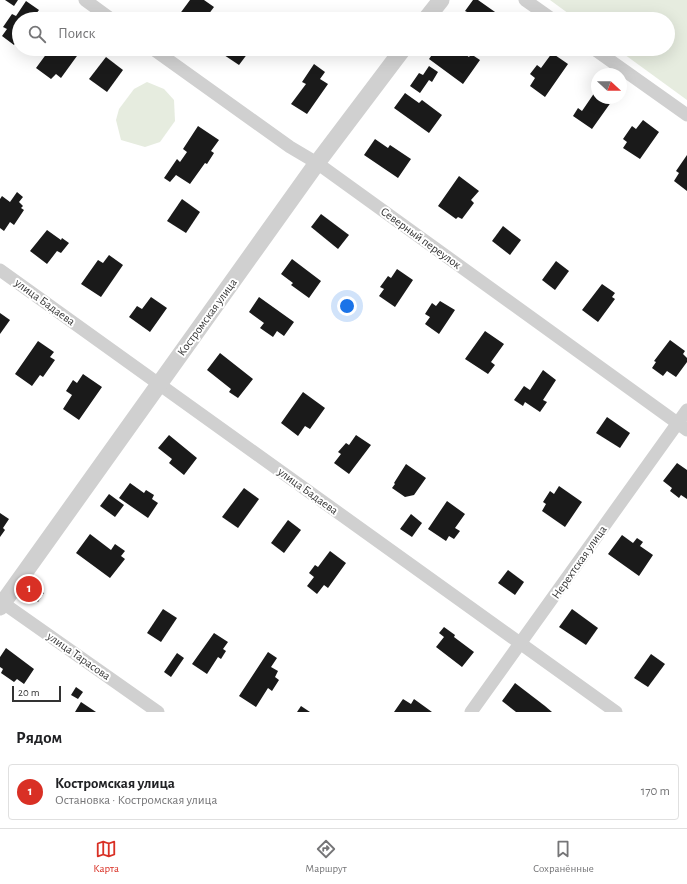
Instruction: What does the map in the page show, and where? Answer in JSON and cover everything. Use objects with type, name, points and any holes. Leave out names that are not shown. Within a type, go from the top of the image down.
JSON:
[{"type":"street","points":[[85,0],[101,12]]},
{"type":"street","points":[[432,12],[441,0]]},
{"type":"street","points":[[525,0],[542,12]]},
{"type":"street","name":"Северный переулок","points":[[163,56],[290,147],[317,163],[682,427]]},
{"type":"street","name":"Костромская улица","points":[[1,603],[317,163],[398,56]]},
{"type":"street","points":[[604,56],[687,115]]},
{"type":"street","name":"улица Бадаева","points":[[0,270],[616,712]]},
{"type":"street","name":"Нерехтская улица","points":[[470,712],[682,427],[687,410]]},
{"type":"street","name":"улица Тарасова","points":[[1,603],[158,712]]},
{"type":"shaded area","points":[[550,0],[687,0],[687,100],[627,56],[675,56],[675,12],[566,12]]},
{"type":"shaded area","points":[[147,82],[164,89],[174,100],[175,121],[160,142],[145,147],[121,140],[116,120],[119,109],[134,89]]},
{"type":"building","points":[[5,0],[18,0],[14,6]]},
{"type":"building","points":[[190,0],[204,0],[214,7],[210,12],[181,12]]},
{"type":"building","points":[[473,0],[478,0],[495,12],[467,12],[465,11]]},
{"type":"building","points":[[26,1],[39,10],[37,12],[19,12]]},
{"type":"building","points":[[12,14],[12,44],[2,36],[7,29],[3,27]]},
{"type":"building","points":[[45,56],[77,56],[61,78],[56,74],[51,79],[36,68]]},
{"type":"building","points":[[226,56],[246,56],[239,65]]},
{"type":"building","points":[[431,56],[474,56],[480,60],[463,84],[429,59]]},
{"type":"building","points":[[550,56],[556,56],[568,64],[545,97],[530,86],[535,78],[530,74],[537,65],[541,68]]},
{"type":"building","points":[[106,57],[123,70],[107,92],[89,79]]},
{"type":"building","points":[[314,64],[325,72],[320,79],[328,84],[307,114],[291,104],[306,84],[302,82]]},
{"type":"building","points":[[429,66],[438,72],[432,82],[429,80],[420,93],[410,86],[419,73],[423,75]]},
{"type":"building","points":[[405,93],[419,103],[422,100],[442,115],[429,133],[394,108]]},
{"type":"building","points":[[591,98],[591,104],[610,104],[592,129],[573,116],[578,108],[582,111]]},
{"type":"building","points":[[643,120],[659,132],[640,159],[623,148],[627,142],[623,139],[632,126],[636,129]]},
{"type":"building","points":[[198,126],[219,140],[211,151],[214,153],[190,184],[176,175],[170,182],[164,178],[177,159],[180,162],[187,152],[183,149]]},
{"type":"building","points":[[375,139],[388,148],[390,145],[411,159],[398,178],[364,155]]},
{"type":"building","points":[[687,155],[687,191],[674,181],[679,173],[676,171]]},
{"type":"building","points":[[459,176],[479,191],[471,200],[474,203],[462,219],[458,217],[456,219],[438,206]]},
{"type":"building","points":[[17,192],[23,197],[19,202],[23,206],[21,208],[24,210],[14,225],[10,222],[4,231],[0,228],[0,199],[2,196],[10,202]]},
{"type":"building","points":[[182,199],[200,212],[186,233],[167,221]]},
{"type":"building","points":[[321,214],[349,235],[338,249],[311,227]]},
{"type":"building","points":[[503,226],[521,240],[510,255],[492,241]]},
{"type":"building","points":[[47,230],[61,240],[62,238],[69,243],[61,253],[57,251],[47,264],[30,251]]},
{"type":"building","points":[[109,255],[123,265],[101,297],[81,284],[98,260],[103,263]]},
{"type":"building","points":[[292,259],[321,281],[309,298],[291,285],[293,283],[281,274]]},
{"type":"building","points":[[556,261],[569,271],[555,290],[542,280]]},
{"type":"building","points":[[397,269],[413,280],[395,307],[379,296],[384,289],[380,287],[388,276],[391,278]]},
{"type":"building","points":[[602,284],[615,293],[612,297],[615,299],[598,322],[582,310]]},
{"type":"building","points":[[151,297],[167,308],[150,332],[129,317],[137,306],[142,309]]},
{"type":"building","points":[[259,297],[294,322],[284,336],[277,331],[273,337],[260,328],[264,323],[249,312]]},
{"type":"building","points":[[440,301],[455,310],[439,334],[425,324],[430,317],[425,314],[432,303],[436,306]]},
{"type":"building","points":[[0,313],[10,320],[0,334]]},
{"type":"building","points":[[485,331],[504,344],[491,362],[495,365],[488,374],[465,359]]},
{"type":"building","points":[[670,340],[685,351],[683,354],[687,358],[687,362],[676,377],[667,371],[663,376],[652,368],[656,362],[654,361]]},
{"type":"building","points":[[38,341],[54,352],[50,357],[55,360],[43,377],[40,375],[32,386],[15,374]]},
{"type":"building","points":[[220,353],[253,379],[238,398],[229,392],[231,389],[207,370]]},
{"type":"building","points":[[543,370],[556,380],[543,400],[547,402],[540,412],[525,402],[523,406],[514,400],[524,386],[530,390]]},
{"type":"building","points":[[83,374],[102,387],[79,420],[63,409],[72,395],[66,391],[73,380],[77,383]]},
{"type":"building","points":[[303,392],[325,408],[310,429],[305,426],[298,436],[281,423]]},
{"type":"building","points":[[607,417],[630,433],[620,448],[596,433]]},
{"type":"building","points":[[169,435],[197,458],[184,475],[169,463],[172,459],[158,448]]},
{"type":"building","points":[[356,435],[371,445],[349,474],[334,463],[341,454],[338,452],[346,443],[349,445]]},
{"type":"building","points":[[677,463],[687,470],[687,499],[681,495],[679,498],[670,491],[672,488],[663,481]]},
{"type":"building","points":[[406,464],[426,478],[414,495],[405,497],[392,488]]},
{"type":"building","points":[[130,483],[144,493],[146,490],[154,495],[152,499],[158,503],[148,518],[119,498]]},
{"type":"building","points":[[559,486],[582,502],[565,527],[542,511],[546,504],[543,502],[550,491],[554,494]]},
{"type":"building","points":[[244,488],[259,499],[238,528],[222,517]]},
{"type":"building","points":[[109,494],[124,505],[115,517],[100,506]]},
{"type":"building","points":[[447,501],[465,514],[455,528],[460,531],[454,539],[449,536],[446,541],[428,529]]},
{"type":"building","points":[[0,513],[9,519],[3,528],[5,530],[0,537]]},
{"type":"building","points":[[411,514],[422,523],[412,537],[400,529]]},
{"type":"building","points":[[288,520],[301,530],[284,553],[271,543]]},
{"type":"building","points":[[90,534],[111,550],[115,544],[125,551],[121,556],[125,559],[110,578],[76,553]]},
{"type":"building","points":[[622,535],[633,543],[637,538],[643,542],[640,546],[653,555],[639,576],[608,554]]},
{"type":"building","points":[[330,551],[346,563],[328,588],[324,585],[317,594],[307,586],[314,577],[309,573],[315,565],[318,567]]},
{"type":"building","points":[[508,570],[524,582],[515,595],[498,583]]},
{"type":"building","points":[[38,588],[44,593],[38,602],[32,597]]},
{"type":"building","points":[[163,609],[177,618],[161,642],[147,633]]},
{"type":"building","points":[[572,609],[598,628],[586,645],[559,627]]},
{"type":"building","points":[[444,627],[455,635],[454,637],[474,652],[462,667],[436,647],[444,637],[439,633]]},
{"type":"building","points":[[214,633],[228,642],[223,649],[226,651],[221,659],[218,657],[207,674],[192,664]]},
{"type":"building","points":[[6,648],[34,669],[24,684],[17,679],[14,682],[1,673],[3,669],[0,667],[0,657]]},
{"type":"building","points":[[268,652],[277,658],[271,667],[278,671],[275,677],[279,680],[272,691],[268,688],[256,707],[239,696]]},
{"type":"building","points":[[177,653],[184,658],[171,677],[164,672]]},
{"type":"building","points":[[651,654],[665,664],[648,687],[634,678]]},
{"type":"building","points":[[515,683],[552,712],[516,712],[502,701]]},
{"type":"building","points":[[76,687],[83,692],[78,699],[71,695]]},
{"type":"building","points":[[403,699],[411,704],[414,699],[432,712],[394,712]]},
{"type":"building","points":[[81,702],[96,712],[75,712]]},
{"type":"building","points":[[301,706],[310,712],[297,712]]},
{"type":"place","name":"Костромская улица","points":[[29,589]]}]
